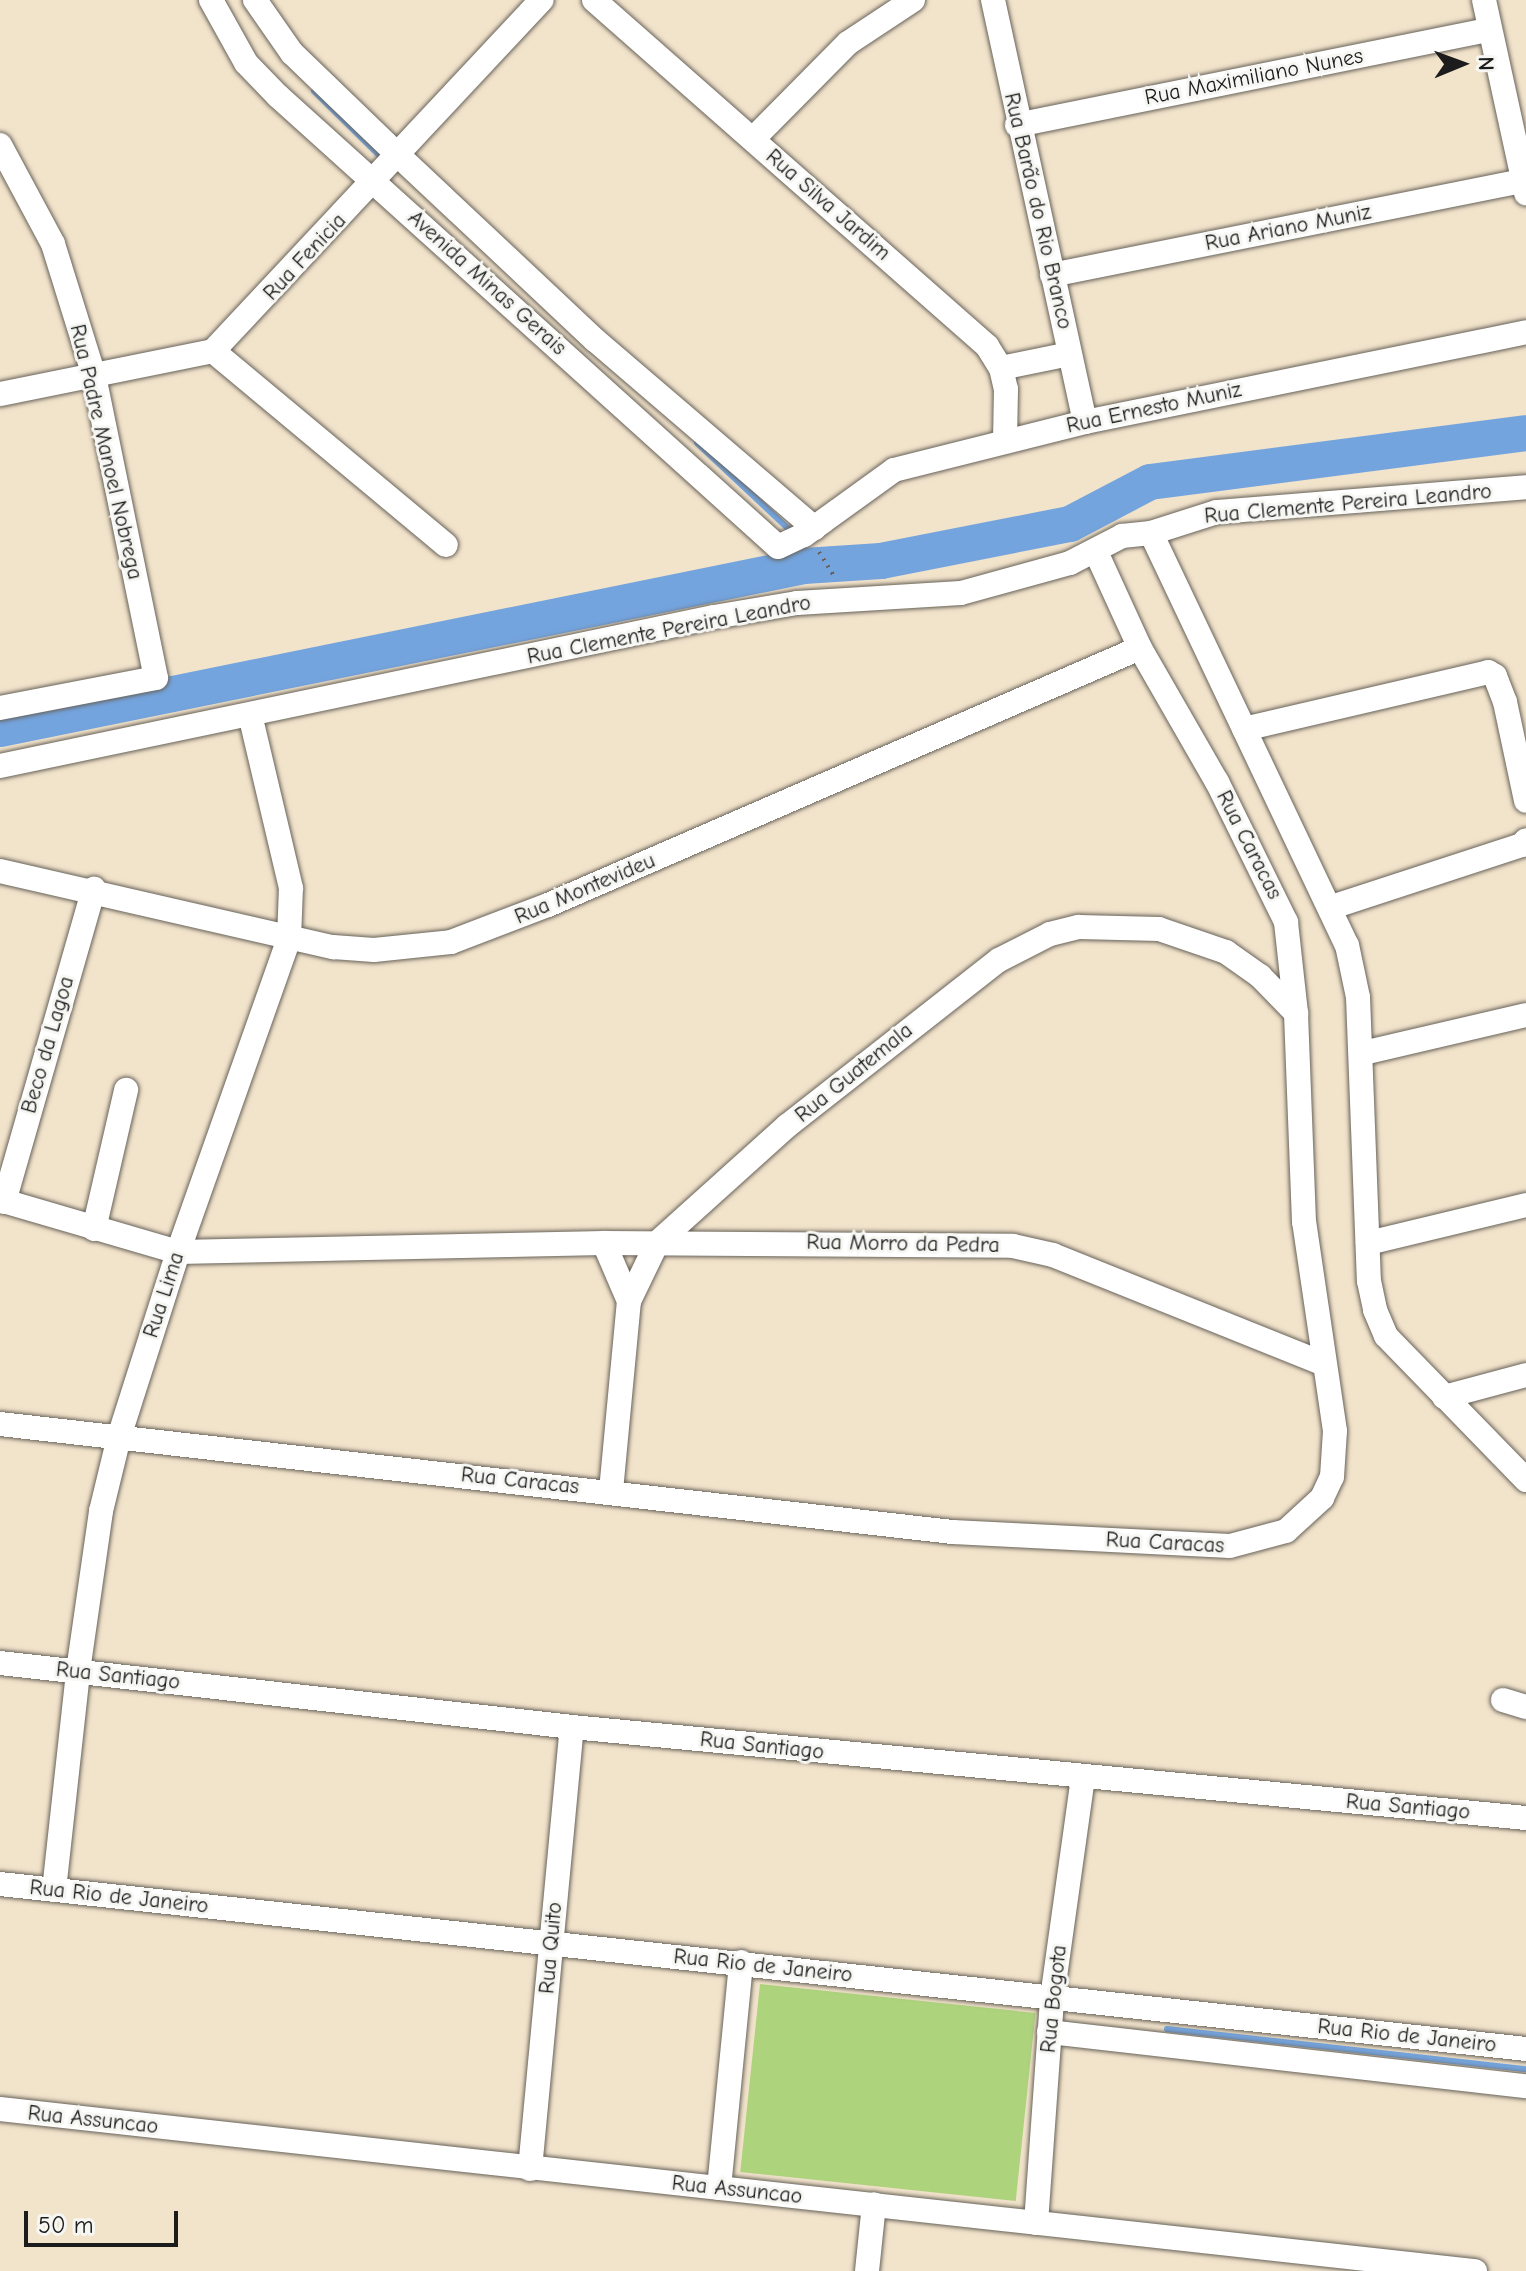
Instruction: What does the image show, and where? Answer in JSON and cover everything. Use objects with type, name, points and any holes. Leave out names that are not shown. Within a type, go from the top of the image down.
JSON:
[{"type":"street","name":"Avenida Minas Gerais","points":[[211,0],[246,63],[386,170],[595,340],[803,538]]},
{"type":"street","name":"Avenida Minas Gerais","points":[[255,0],[292,53],[386,170],[774,545],[803,538]]},
{"type":"street","name":"Rua Fenicia","points":[[213,351],[386,170],[542,0]]},
{"type":"street","name":"Rua Silva Jardim","points":[[594,0],[967,327],[1001,368]]},
{"type":"street","points":[[753,139],[848,43],[913,0]]},
{"type":"street","name":"Rua Barão do Rio Branco","points":[[993,0],[1017,125],[1085,422]]},
{"type":"street","points":[[1484,0],[1525,187]]},
{"type":"street","name":"Rua Maximiliano Nunes","points":[[1017,125],[1490,30]]},
{"type":"street","name":"Rua Padre Manoel Nobrega","points":[[0,145],[53,244],[94,376],[156,678],[0,708]]},
{"type":"street","name":"Rua Ariano Muniz","points":[[1052,275],[1525,187]]},
{"type":"street","name":"Rua Ernesto Muniz","points":[[803,538],[894,470],[1085,422],[1526,332]]},
{"type":"street","points":[[0,394],[213,351],[446,545]]},
{"type":"street","points":[[1005,440],[1001,368],[1070,354]]},
{"type":"street","name":"Rua Clemente Pereira Leandro","points":[[0,766],[741,612],[797,603],[961,593],[1096,552],[1122,536],[1151,533],[1217,512],[1526,487]]},
{"type":"street","points":[[1151,533],[1332,907],[1353,973],[1363,1053],[1369,1281],[1386,1336],[1526,1480]]},
{"type":"street","name":"Rua Caracas","points":[[0,1424],[953,1532],[1209,1546],[1252,1544],[1286,1531],[1310,1511],[1332,1477],[1335,1431],[1304,1222],[1296,1013],[1279,901],[1140,648],[1096,552]]},
{"type":"street","name":"Rua Montevideu","points":[[0,871],[94,889],[289,939],[374,950],[451,942],[481,933],[1140,648]]},
{"type":"street","points":[[1244,729],[1488,672],[1495,676],[1505,702],[1526,801]]},
{"type":"street","name":"Rua Lima","points":[[54,1890],[78,1671],[101,1511],[119,1437],[178,1252],[289,939],[291,888],[250,715]]},
{"type":"street","points":[[1332,907],[1522,845],[1526,840]]},
{"type":"street","name":"Beco da Lagoa","points":[[2,1201],[94,889]]},
{"type":"street","name":"Rua Guatemala","points":[[611,1491],[629,1301],[657,1243],[702,1198],[909,1028],[999,960],[1050,934],[1120,924],[1201,939],[1260,976],[1296,1013]]},
{"type":"street","points":[[1363,1053],[1526,1015]]},
{"type":"street","points":[[94,1229],[126,1090]]},
{"type":"street","name":"Rua Morro da Pedra","points":[[2,1201],[178,1252],[604,1243],[1013,1246],[1053,1255],[1324,1364]]},
{"type":"street","points":[[1368,1243],[1526,1205]]},
{"type":"street","points":[[604,1243],[629,1301]]},
{"type":"street","points":[[1444,1397],[1526,1375]]},
{"type":"street","name":"Rua Santiago","points":[[0,1663],[572,1727],[1526,1818]]},
{"type":"street","name":"Rua Quito","points":[[530,2169],[572,1727]]},
{"type":"street","name":"Rua Bogota","points":[[1036,2223],[1052,1998],[1083,1778]]},
{"type":"street","name":"Rua Rio de Janeiro","points":[[0,1884],[1526,2049]]},
{"type":"street","points":[[719,2188],[741,1962]]},
{"type":"street","name":"Rua Rio de Janeiro","points":[[1049,2032],[1526,2086]]},
{"type":"street","name":"Rua Assuncao","points":[[0,2109],[1475,2271]]},
{"type":"street","points":[[867,2271],[874,2204]]},
{"type":"path","points":[[803,538],[842,590]]},
{"type":"green space","points":[[760,1984],[1035,2013],[1016,2201],[740,2172]]},
{"type":"waterway","points":[[314,91],[383,159]]},
{"type":"waterway","points":[[0,729],[804,566],[881,561],[1070,524],[1150,482],[1526,433]]},
{"type":"waterway","points":[[697,443],[793,533]]},
{"type":"waterway","points":[[797,544],[804,566]]},
{"type":"waterway","points":[[1167,2029],[1526,2069]]}]
